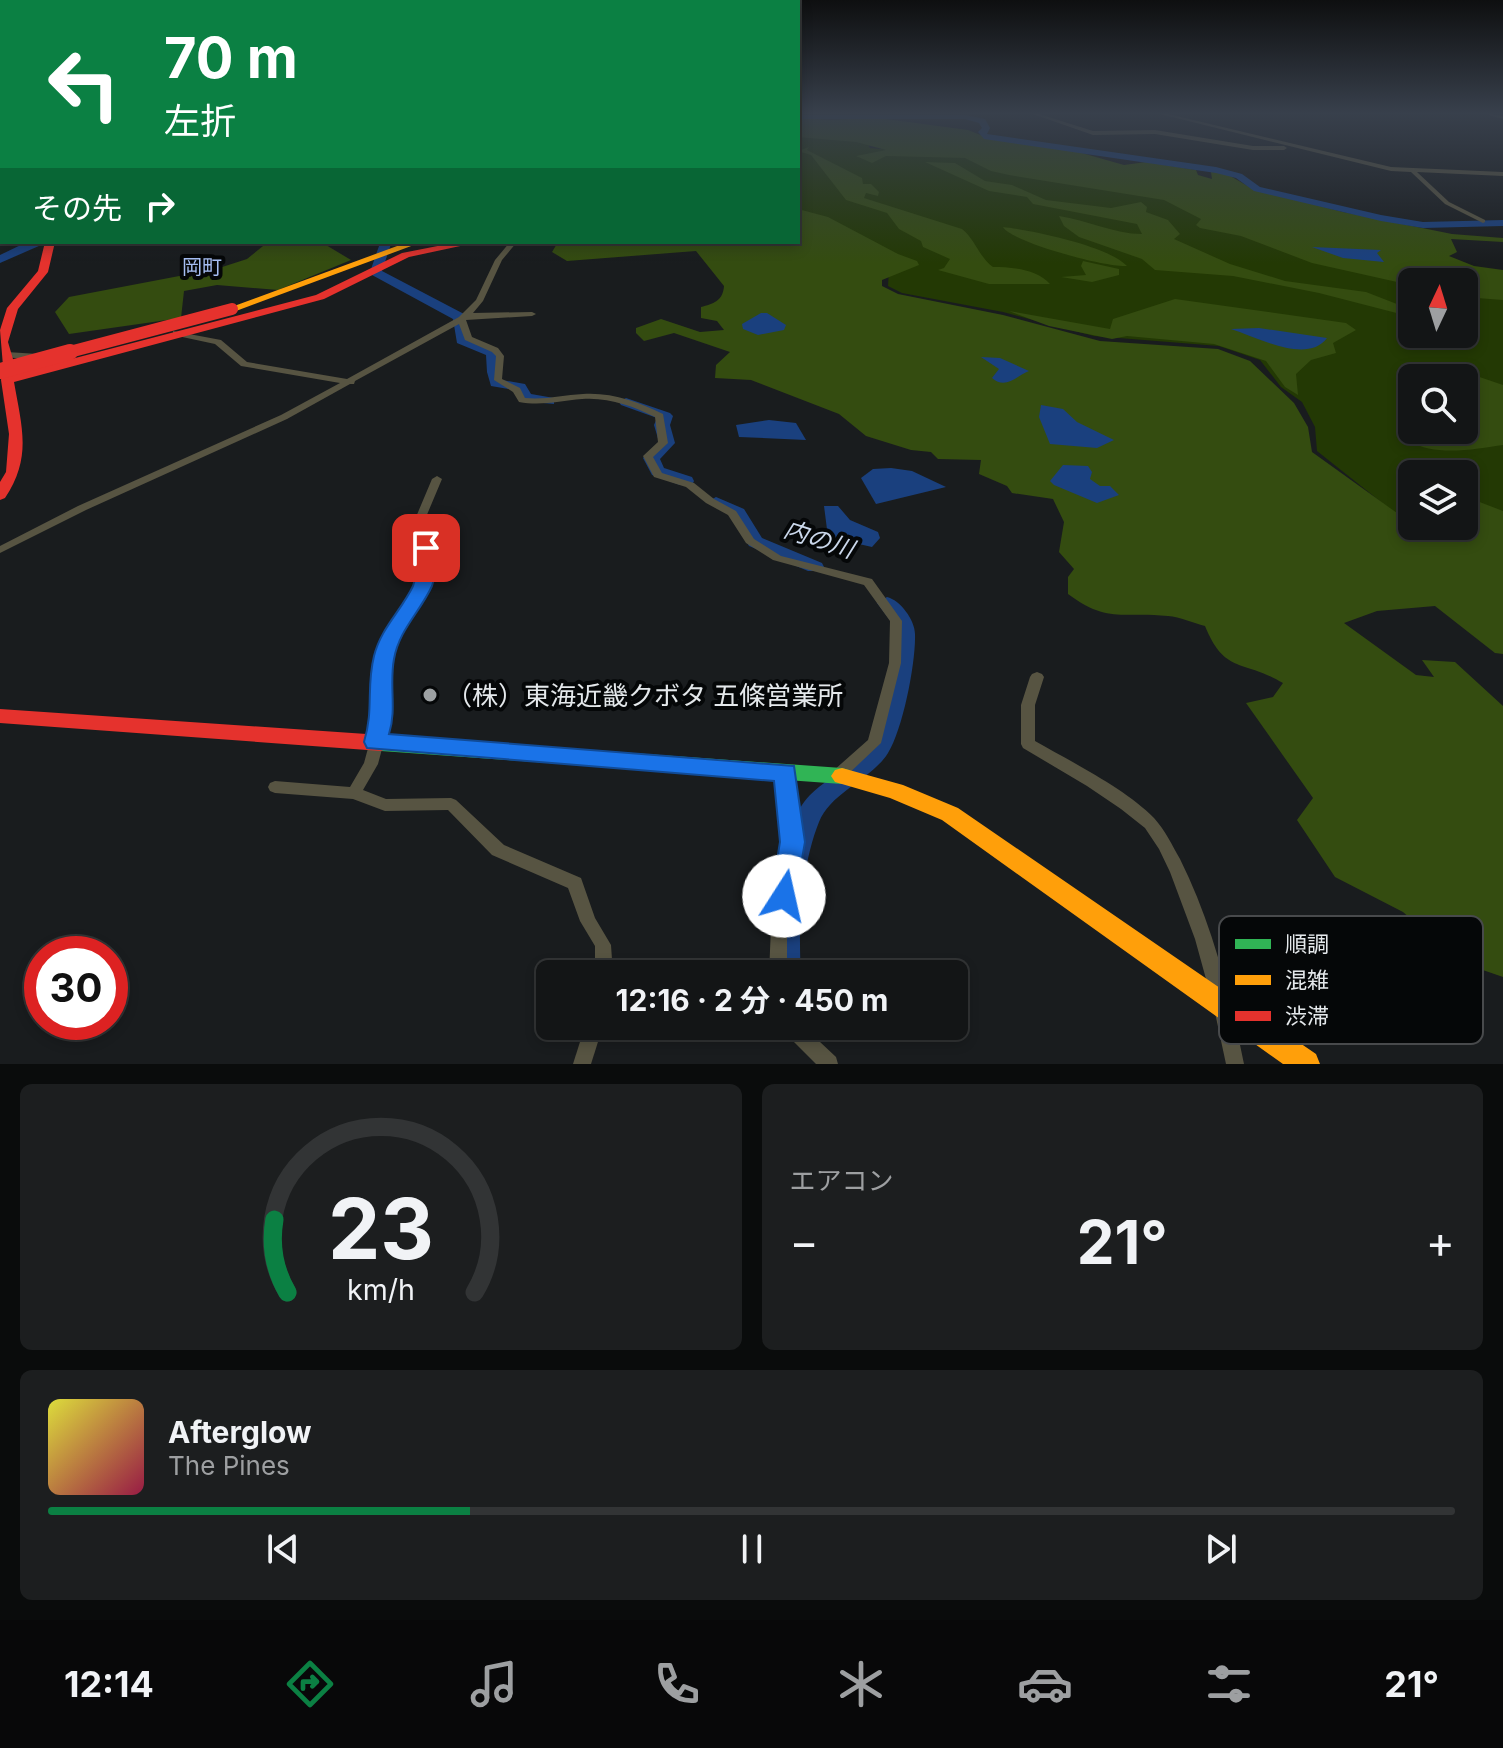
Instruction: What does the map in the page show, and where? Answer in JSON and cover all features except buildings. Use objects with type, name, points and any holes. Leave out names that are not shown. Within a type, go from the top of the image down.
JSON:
[{"type":"main road","points":[[0,495],[13,472],[16,434],[3,365],[13,308],[43,272],[50,244]]},
{"type":"main road","points":[[3,365],[232,309],[337,274],[412,244]]},
{"type":"main road","points":[[3,365],[181,333],[320,297],[401,257],[464,244]]},
{"type":"main road","points":[[0,716],[838,775],[861,780],[905,792],[950,814],[1219,1004]]},
{"type":"main road","points":[[1277,1044],[1306,1064]]},
{"type":"street","points":[[1373,164],[1414,172],[1503,174]]},
{"type":"street","points":[[1414,172],[1447,203],[1483,221]]},
{"type":"street","points":[[0,550],[351,382],[460,319],[482,301],[499,256],[512,244]]},
{"type":"street","points":[[460,319],[532,314]]},
{"type":"street","points":[[460,319],[468,338],[495,350],[500,356],[498,376],[502,384],[517,390],[522,400],[533,402],[586,396],[646,409],[660,416],[663,443],[648,456],[658,475],[690,485],[732,513],[750,541],[777,558],[868,582],[896,621],[895,663],[874,743],[838,775]]},
{"type":"street","points":[[181,333],[218,342],[244,364],[351,382]]},
{"type":"street","points":[[354,793],[371,764],[384,715],[380,689],[391,634],[424,584],[426,548],[421,517],[437,479]]},
{"type":"street","points":[[1037,677],[1028,705],[1028,744],[1134,811],[1159,835],[1174,864],[1219,991]]},
{"type":"street","points":[[778,960],[779,927],[793,842],[785,772]]},
{"type":"street","points":[[275,787],[354,793],[385,805],[451,804],[498,850],[575,883],[588,921],[603,945],[604,960]]},
{"type":"street","points":[[582,1064],[590,1040]]},
{"type":"street","points":[[804,1040],[829,1064]]},
{"type":"street","points":[[1231,1044],[1235,1064]]},
{"type":"green space","points":[[800,164],[1002,164],[1166,199],[1398,277],[1398,348],[1478,348],[1478,292],[1503,296],[1503,517],[1478,503],[1478,460],[1398,460],[1398,515],[1317,451],[1315,427],[1302,402],[1281,387],[1260,360],[1219,346],[1094,336],[1003,312],[902,293],[888,286],[889,270],[800,220]]},
{"type":"green space","points":[[818,164],[834,164],[862,178],[863,184],[871,184],[879,192],[878,196],[866,193],[864,198],[962,229],[993,267],[1031,272],[1050,284],[989,284],[938,270],[944,268],[950,259],[923,247],[921,241],[899,229],[887,213],[846,200]]},
{"type":"green space","points":[[929,164],[956,164],[985,181],[1012,185],[1046,200],[1111,208],[1141,202],[1147,207],[1146,212],[1168,220],[1180,234],[1174,239],[1230,264],[1285,281],[1366,292],[1398,304],[1398,313],[1319,293],[1233,276],[1155,270],[1142,259],[1079,237],[1064,226],[1059,216],[1121,232],[1142,234],[1137,224],[1033,204],[1027,197],[989,191]]},
{"type":"green space","points":[[976,164],[1156,164],[1196,170],[1198,175],[1212,179],[1211,172],[1225,173],[1251,188],[1343,212],[1452,234],[1503,238],[1503,242],[1451,239],[1457,252],[1449,256],[1474,266],[1503,270],[1503,300],[1478,298],[1478,268],[1398,268],[1398,282],[1312,263],[1241,236],[1200,228],[1196,225],[1201,219],[1164,200],[1009,175]]},
{"type":"green space","points":[[800,210],[828,217],[917,261],[919,265],[882,280],[882,286],[898,294],[1003,315],[1100,341],[1218,349],[1250,361],[1294,403],[1308,427],[1312,452],[1398,514],[1398,540],[1478,540],[1478,501],[1503,511],[1503,654],[1495,653],[1435,606],[1377,611],[1344,623],[1416,675],[1434,677],[1422,660],[1455,662],[1503,706],[1503,977],[1483,970],[1483,916],[1408,916],[1335,877],[1297,820],[1313,798],[1246,703],[1273,697],[1283,683],[1228,659],[1212,642],[1205,626],[1173,617],[1105,613],[1068,594],[1068,577],[1074,569],[1059,552],[1064,522],[1053,499],[1012,493],[1007,486],[979,474],[981,460],[938,459],[931,452],[911,450],[866,436],[839,414],[751,380],[715,378],[716,365],[730,352],[674,333],[644,341],[636,333],[636,328],[661,319],[700,332],[724,330],[717,321],[701,318],[701,307],[719,298],[724,286],[696,251],[567,261],[552,252],[557,244],[800,244]]},
{"type":"green space","points":[[1003,227],[1050,235],[1087,246],[1127,266],[1060,253],[1023,240]]},
{"type":"green space","points":[[266,244],[324,244],[351,260],[278,290],[217,285],[184,291],[181,318],[69,334],[55,312],[69,297],[216,269],[247,259]]},
{"type":"green space","points":[[1083,261],[1119,269],[1119,275],[1092,282],[1061,277],[1086,275],[1081,266]]},
{"type":"green space","points":[[1175,299],[1346,323],[1356,330],[1333,343],[1336,353],[1311,360],[1296,374],[1298,395],[1285,387],[1266,361],[1214,344],[1127,336],[1112,339],[1049,326],[1009,311],[1110,329],[1113,319]]},
{"type":"green space","points":[[1478,376],[1503,385],[1503,445],[1468,450],[1416,444],[1478,444]]},
{"type":"water","points":[[1312,247],[1381,250],[1377,253],[1384,262],[1343,258]]},
{"type":"water","points":[[761,313],[767,313],[786,325],[784,330],[758,335],[743,329],[742,324]]},
{"type":"water","points":[[1259,328],[1327,338],[1318,346],[1295,349],[1231,329]]},
{"type":"water","points":[[981,357],[1000,358],[1029,371],[1002,383],[992,378],[999,369]]},
{"type":"water","points":[[1041,405],[1063,409],[1077,422],[1114,440],[1097,448],[1050,444],[1039,417]]},
{"type":"water","points":[[769,420],[796,423],[806,440],[739,437],[736,425]]},
{"type":"water","points":[[1063,465],[1088,466],[1092,472],[1090,479],[1100,486],[1110,486],[1119,495],[1097,503],[1054,485],[1050,481]]},
{"type":"water","points":[[873,469],[912,471],[946,487],[876,504],[861,478]]},
{"type":"water","points":[[824,506],[838,506],[850,520],[878,532],[880,538],[872,547],[828,537]]},
{"type":"waterway","points":[[1173,164],[1239,176],[1257,189],[1381,218],[1423,225],[1503,223]]},
{"type":"waterway","points":[[0,260],[33,244]]},
{"type":"waterway","name":"内の川","points":[[385,244],[376,272],[459,317],[462,340],[491,351],[496,383],[520,387],[526,398],[549,401]]},
{"type":"waterway","name":"内の川","points":[[626,402],[665,416],[662,425],[667,443],[651,458],[658,471],[686,481]]},
{"type":"waterway","name":"内の川","points":[[716,502],[738,513],[755,542],[815,567]]},
{"type":"waterway","name":"内の川","points":[[786,960],[796,861],[808,819],[815,806],[879,748],[890,724],[905,634],[903,623],[887,603]]},
{"type":"traffic: fast","points":[[381,743],[842,776]]},
{"type":"traffic: slow","points":[[232,309],[411,244]]},
{"type":"traffic: slow","points":[[842,776],[895,791],[950,814],[1219,1003]]},
{"type":"traffic: slow","points":[[1278,1044],[1306,1064]]},
{"type":"traffic: jam","points":[[0,495],[13,472],[16,434],[7,380],[9,366],[2,342],[13,308],[43,272],[50,244]]},
{"type":"traffic: jam","points":[[7,380],[320,297],[406,255],[464,244]]},
{"type":"traffic: jam","points":[[0,371],[232,309]]},
{"type":"traffic: jam","points":[[0,716],[381,743]]},
{"type":"place","name":"（株）東海近畿クボタ 五條営業所","points":[[430,695]]},
{"type":"district","name":"岡町","points":[[202,267]]},
{"type":"route","points":[[426,548],[424,584],[391,634],[384,659],[380,689],[384,715],[376,742],[785,772],[793,842],[784,896]]}]
